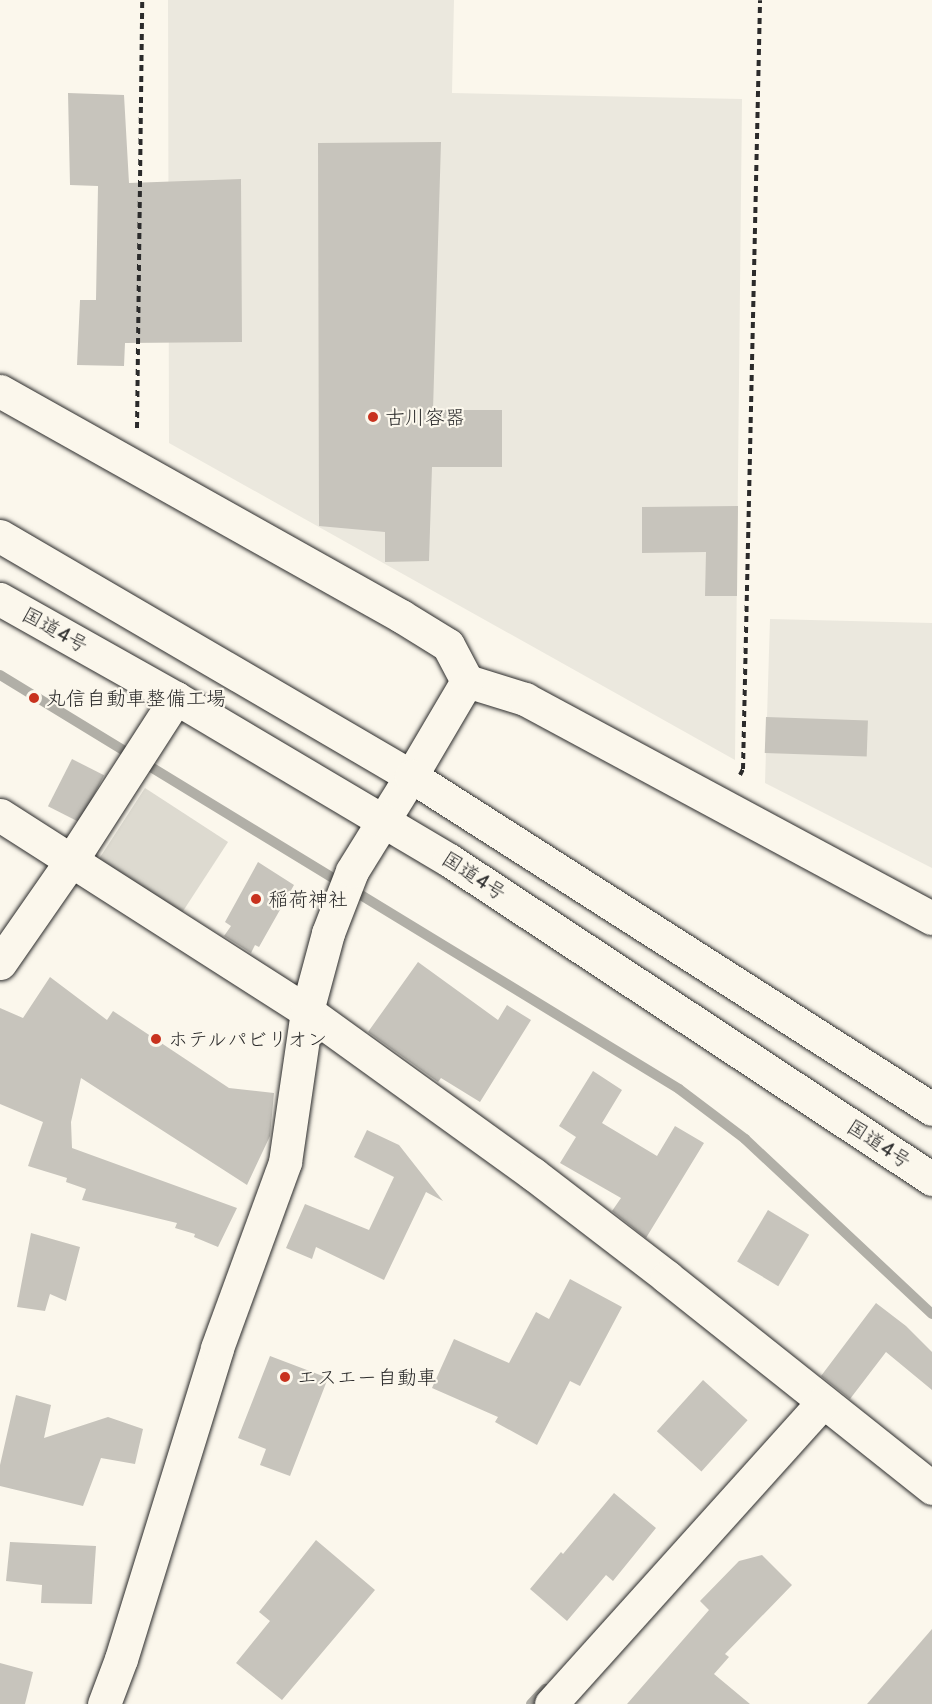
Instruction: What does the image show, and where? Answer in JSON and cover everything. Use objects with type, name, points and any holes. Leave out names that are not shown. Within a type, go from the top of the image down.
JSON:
[{"type":"main road","points":[[0,391],[433,634],[448,645],[467,681],[525,699],[932,918]]},
{"type":"main road","points":[[0,536],[411,776],[932,1109]]},
{"type":"main road","name":"国道4号","points":[[0,599],[176,698],[469,873],[932,1179]]},
{"type":"main road","points":[[104,1704],[122,1659],[165,1510],[217,1348],[285,1162],[307,1011],[339,902],[352,871],[467,681]]},
{"type":"main road","points":[[0,963],[71,861],[176,698]]},
{"type":"main road","points":[[0,815],[307,1011],[542,1181],[932,1488]]},
{"type":"main road","points":[[551,1704],[823,1402]]},
{"type":"path","points":[[137,468],[142,0]]},
{"type":"path","points":[[724,806],[743,769],[760,0]]},
{"type":"shaded area","points":[[168,0],[454,0],[452,93],[742,99],[735,760],[169,443]]},
{"type":"shaded area","points":[[770,619],[932,623],[932,868],[765,783]]},
{"type":"shaded area","points":[[145,788],[228,842],[182,912],[99,858]]},
{"type":"building","points":[[68,93],[124,95],[129,183],[241,179],[242,342],[125,343],[124,366],[77,365],[80,300],[96,300],[98,186],[70,185]]},
{"type":"building","points":[[441,142],[433,410],[502,410],[502,467],[432,467],[429,561],[385,562],[385,532],[319,526],[318,143]]},
{"type":"building","points":[[738,506],[737,596],[705,596],[706,552],[642,553],[642,507]]},
{"type":"building","points":[[766,717],[868,721],[867,757],[765,753]]},
{"type":"building","points":[[72,759],[104,775],[80,823],[48,806]]},
{"type":"building","points":[[258,862],[294,885],[259,947],[255,945],[251,953],[224,936],[231,926],[225,922]]},
{"type":"building","points":[[418,962],[498,1020],[507,1005],[531,1020],[480,1102],[441,1078],[438,1082],[368,1032]]},
{"type":"building","points":[[50,977],[107,1020],[113,1011],[229,1088],[274,1093],[270,1136],[247,1185],[81,1078],[71,1122],[72,1148],[237,1208],[218,1247],[194,1237],[195,1234],[175,1228],[177,1223],[82,1200],[86,1189],[66,1182],[67,1178],[28,1166],[43,1122],[0,1104],[0,1008],[23,1018]]},
{"type":"building","points":[[593,1071],[622,1090],[602,1123],[657,1156],[675,1126],[704,1143],[646,1238],[612,1211],[621,1198],[560,1163],[576,1137],[559,1126]]},
{"type":"building","points":[[367,1130],[399,1145],[443,1201],[426,1192],[384,1280],[316,1247],[312,1259],[286,1248],[305,1204],[369,1230],[394,1177],[354,1157]]},
{"type":"building","points":[[768,1210],[809,1235],[778,1286],[737,1261]]},
{"type":"building","points":[[31,1233],[80,1247],[66,1301],[50,1294],[45,1311],[17,1307]]},
{"type":"building","points":[[570,1279],[622,1307],[580,1386],[570,1381],[537,1445],[495,1422],[498,1417],[432,1388],[454,1339],[509,1363],[536,1312],[549,1319]]},
{"type":"building","points":[[876,1303],[906,1326],[932,1352],[932,1390],[886,1352],[850,1399],[821,1376]]},
{"type":"building","points":[[270,1356],[328,1378],[290,1476],[260,1465],[266,1449],[238,1438]]},
{"type":"building","points":[[703,1380],[748,1420],[701,1471],[657,1431]]},
{"type":"building","points":[[16,1395],[51,1405],[44,1438],[108,1417],[143,1429],[135,1464],[101,1458],[83,1506],[0,1486],[0,1465]]},
{"type":"building","points":[[614,1493],[656,1528],[613,1581],[606,1575],[567,1621],[530,1589]]},
{"type":"building","points":[[316,1540],[375,1590],[282,1700],[236,1663],[270,1621],[259,1612]]},
{"type":"building","points":[[10,1542],[96,1546],[92,1604],[41,1603],[42,1585],[6,1581]]},
{"type":"building","points":[[762,1555],[792,1585],[725,1654],[729,1657],[714,1674],[750,1704],[627,1704],[709,1610],[700,1601],[739,1561]]},
{"type":"building","points":[[932,1629],[932,1704],[867,1704]]},
{"type":"building","points":[[0,1663],[33,1672],[25,1704],[0,1704]]},
{"type":"waterway","points":[[0,675],[679,1089],[745,1139],[932,1314]]},
{"type":"waterway","points":[[531,1704],[545,1689]]},
{"type":"place","name":"古川容器","points":[[373,417]]},
{"type":"place","name":"丸信自動車整備工場","points":[[34,698]]},
{"type":"place","name":"稲荷神社","points":[[256,899]]},
{"type":"place","name":"ホテルパビリオン","points":[[156,1039]]},
{"type":"place","name":"エスエー自動車","points":[[285,1377]]}]
